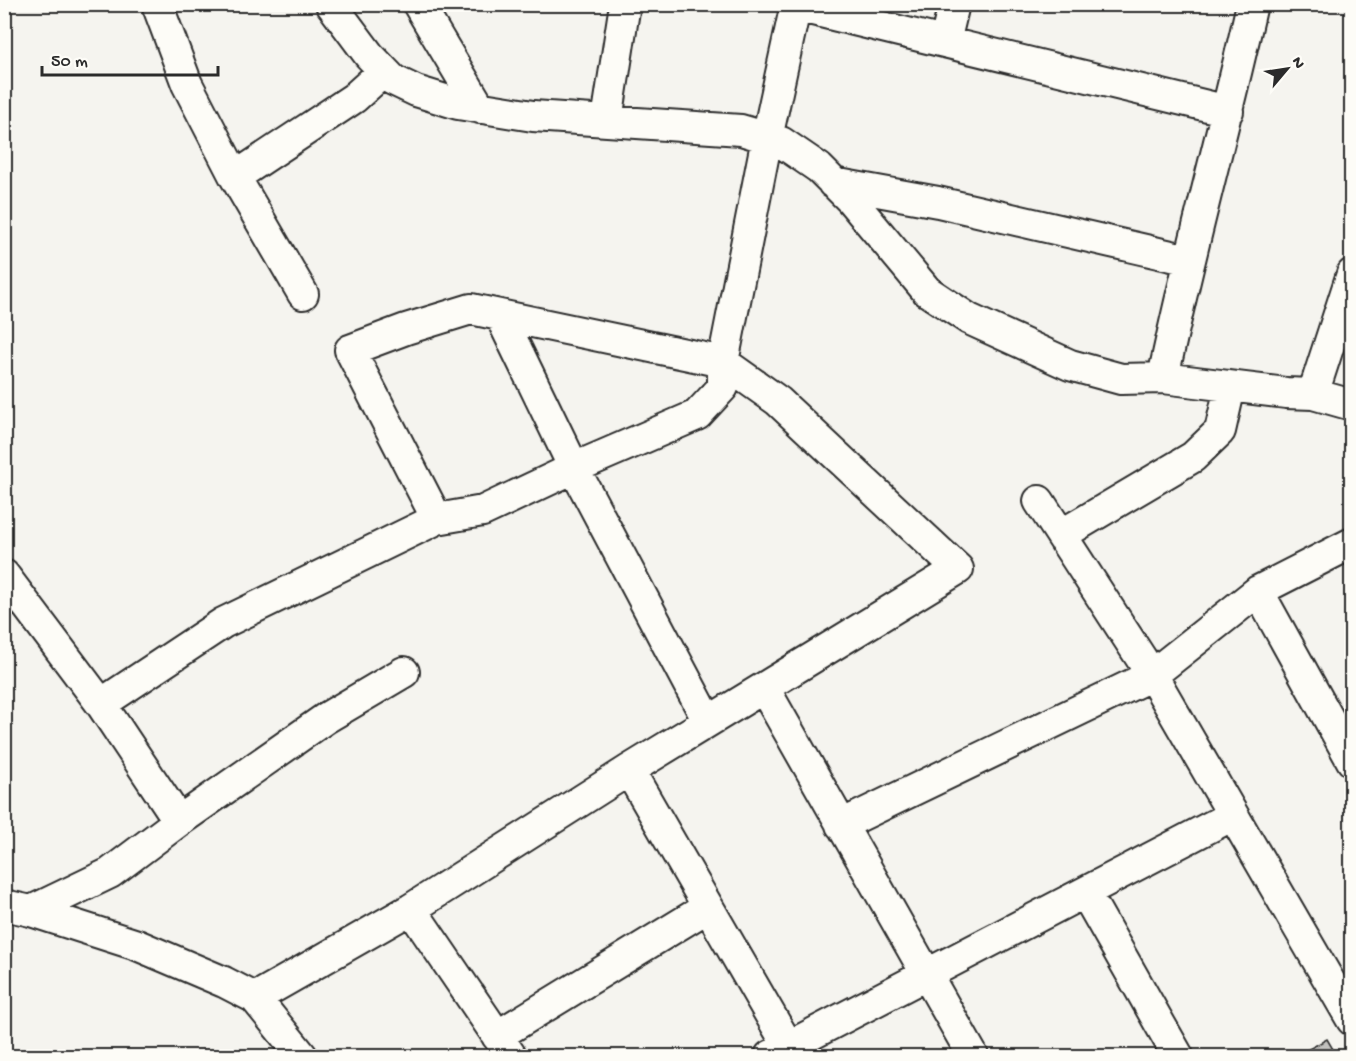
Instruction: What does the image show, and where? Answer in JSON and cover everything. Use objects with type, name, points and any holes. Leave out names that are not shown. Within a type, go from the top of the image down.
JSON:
[{"type":"street","points":[[157,4],[187,84],[235,177],[303,294]]},
{"type":"street","points":[[332,4],[369,55],[393,80],[416,91],[458,104],[533,116],[741,130],[782,142],[819,168],[887,242],[927,291],[969,319],[1070,365],[1121,379],[1163,378],[1230,387],[1313,394],[1352,405]]},
{"type":"street","points":[[418,4],[480,108]]},
{"type":"street","points":[[945,42],[954,4]]},
{"type":"street","points":[[1163,378],[1189,260],[1228,111],[1252,4]]},
{"type":"street","points":[[101,704],[223,623],[437,519],[483,511],[574,468],[697,415],[723,387],[723,362],[796,5],[1228,111]]},
{"type":"street","points":[[607,120],[621,7]]},
{"type":"street","points":[[235,177],[354,98],[384,71]]},
{"type":"street","points":[[833,183],[938,202],[1189,260]]},
{"type":"street","points":[[1313,394],[1352,274]]},
{"type":"street","points":[[255,998],[411,909],[629,770],[958,569],[778,401],[723,362],[471,309],[406,329],[350,350],[437,519]]},
{"type":"street","points":[[500,315],[574,468],[708,721]]},
{"type":"street","points":[[1061,535],[1193,457],[1220,431],[1230,387]]},
{"type":"street","points":[[1039,501],[1152,675],[1352,1020]]},
{"type":"street","points":[[841,825],[1152,675],[1258,591],[1352,543]]},
{"type":"street","points":[[4,575],[101,704],[179,820]]},
{"type":"street","points":[[1258,591],[1344,730],[1352,761]]},
{"type":"street","points":[[18,908],[110,873],[179,820],[326,718],[404,672]]},
{"type":"street","points":[[764,688],[973,1056]]},
{"type":"street","points":[[629,770],[708,907],[784,1053],[926,975],[1233,815]]},
{"type":"street","points":[[1085,892],[1178,1056]]},
{"type":"street","points":[[411,909],[504,1046],[708,907]]},
{"type":"street","points":[[18,908],[137,945],[224,982],[255,998],[302,1056]]},
{"type":"building","points":[[1327,1039],[1337,1056],[1296,1056]]}]
